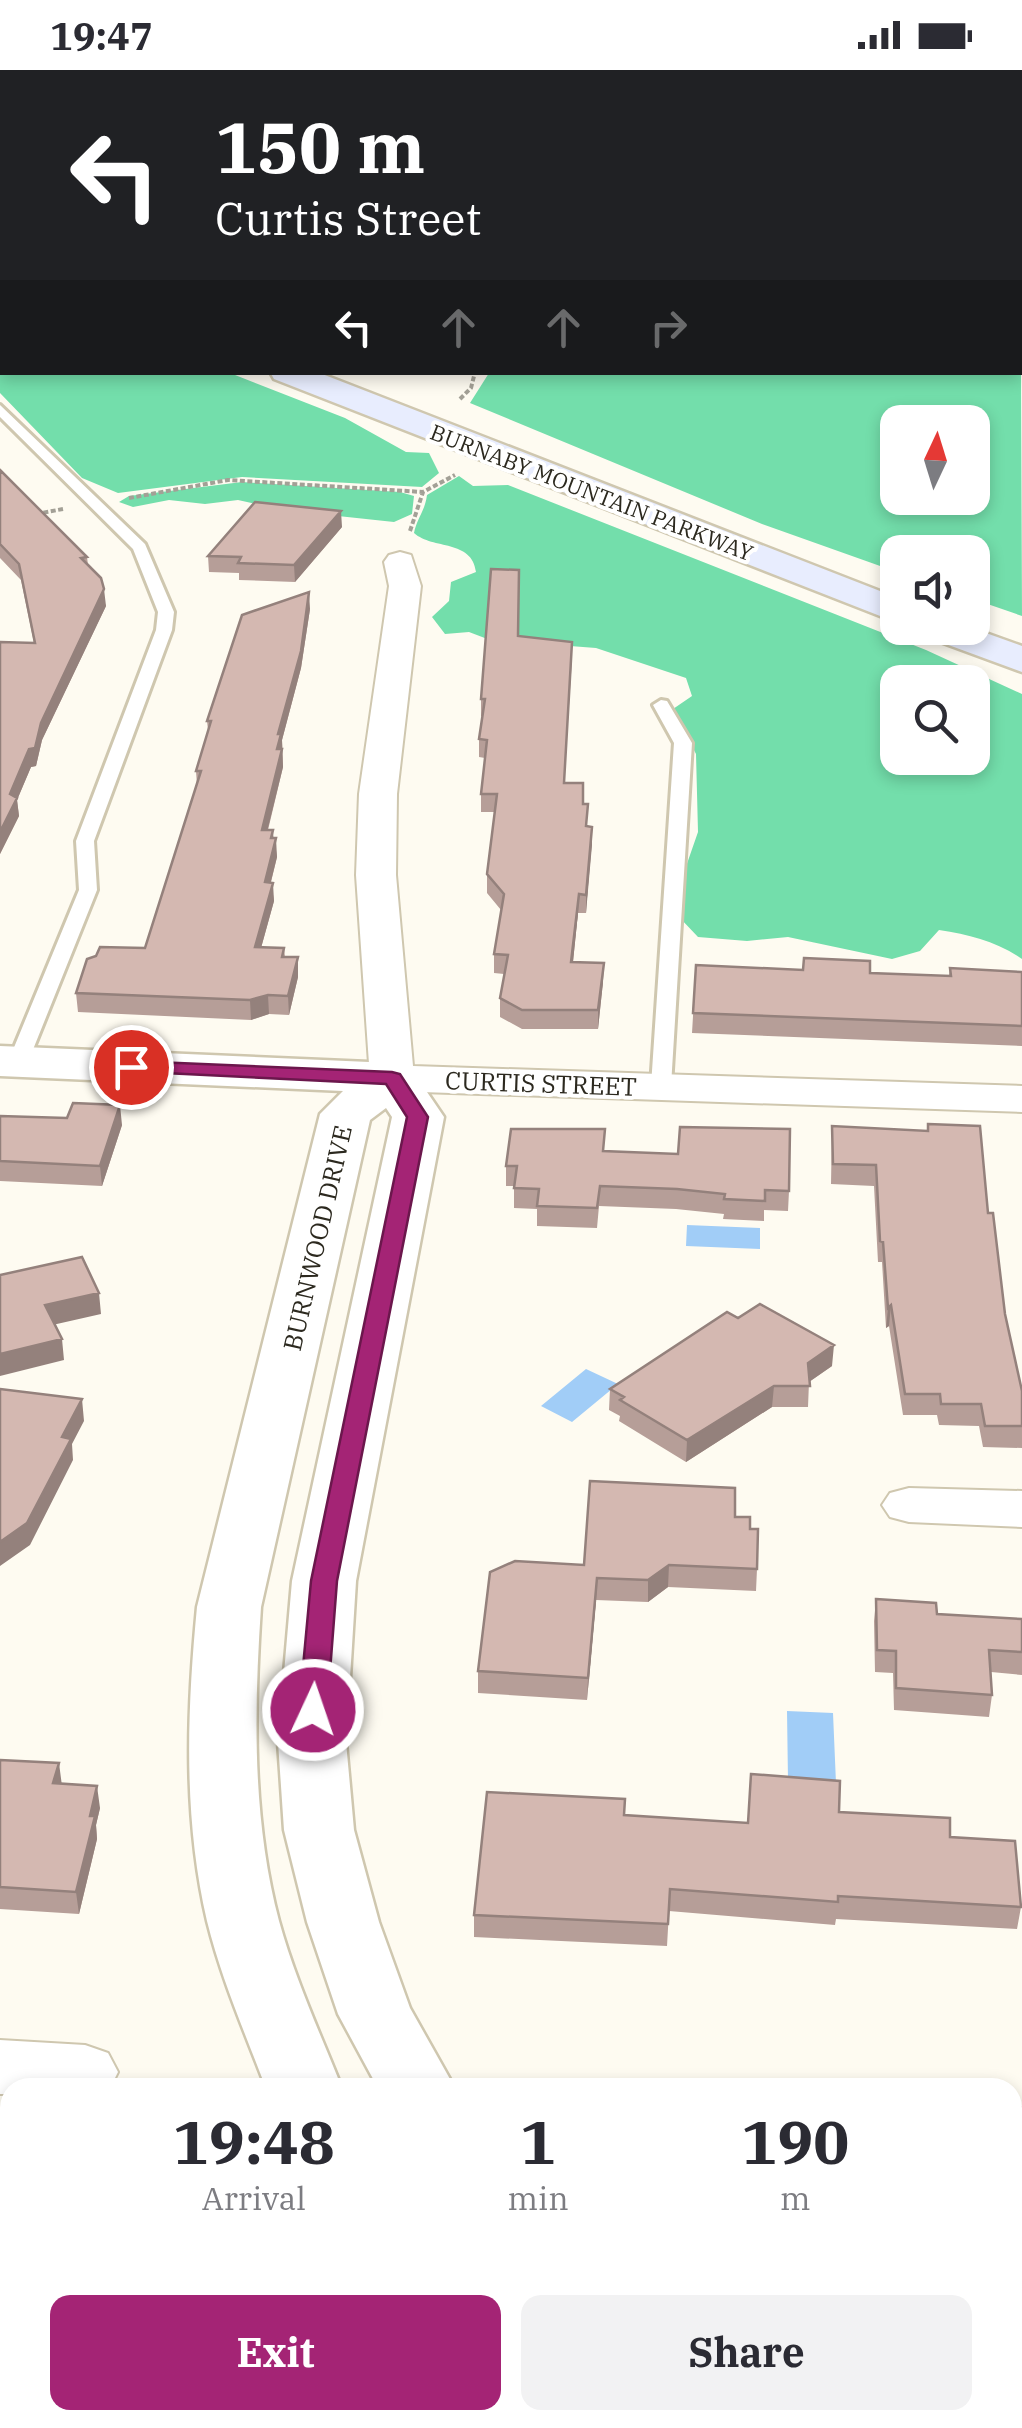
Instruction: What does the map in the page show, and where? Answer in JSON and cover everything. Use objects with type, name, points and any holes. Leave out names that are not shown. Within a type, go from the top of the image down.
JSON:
[{"type":"main road","name":"BURNABY MOUNTAIN PARKWAY","points":[[294,375],[880,605]]},
{"type":"main road","name":"BURNABY MOUNTAIN PARKWAY","points":[[352,375],[880,579]]},
{"type":"main road","points":[[990,622],[1022,634]]},
{"type":"main road","points":[[983,645],[1022,660]]},
{"type":"street","points":[[403,552],[405,586],[390,680],[378,794],[376,858],[392,1078],[418,1117],[324,1581],[312,1742],[319,1830],[343,1922],[375,2014],[411,2078]]},
{"type":"street","name":"CURTIS STREET","points":[[9,1061],[1022,1099]]},
{"type":"street","name":"BURNWOOD DRIVE","points":[[300,2078],[268,1998],[238,1900],[226,1806],[223,1668],[229,1607],[346,1114],[392,1078]]},
{"type":"street","points":[[909,1506],[1022,1509]]},
{"type":"street","points":[[0,2066],[85,2072]]},
{"type":"lane","points":[[0,409],[144,552],[166,612],[164,630],[85,841],[88,890],[9,1061]]},
{"type":"lane","points":[[660,706],[683,743],[660,1086]]},
{"type":"path","points":[[460,399],[471,388],[474,375]]},
{"type":"path","points":[[116,500],[228,480],[423,492],[438,482]]},
{"type":"path","points":[[403,552],[423,492]]},
{"type":"path","points":[[19,518],[96,503]]},
{"type":"green space","points":[[0,375],[235,375],[345,418],[406,452],[429,453],[439,473],[422,487],[242,477],[118,493],[82,478],[0,393]]},
{"type":"green space","points":[[488,375],[1021,375],[1022,616],[990,605],[990,535],[880,535],[880,566],[762,524],[470,403]]},
{"type":"green space","points":[[459,476],[473,486],[508,485],[880,632],[880,645],[913,645],[959,665],[880,665],[880,775],[990,775],[990,679],[1022,694],[1022,959],[982,940],[939,930],[920,951],[892,959],[788,937],[747,941],[698,937],[680,918],[682,878],[698,832],[696,754],[673,709],[692,696],[686,678],[596,648],[490,640],[469,632],[445,634],[432,617],[449,601],[451,582],[476,572],[467,554],[414,533],[427,495]]},
{"type":"green space","points":[[242,482],[400,492],[414,496],[412,514],[394,522],[282,510],[238,500],[205,504],[169,500],[133,507],[119,502],[129,496]]},
{"type":"water","points":[[687,1225],[760,1228],[760,1249],[686,1246]]},
{"type":"water","points":[[586,1369],[618,1384],[572,1422],[541,1406]]},
{"type":"water","points":[[787,1711],[833,1713],[836,1783],[788,1781]]},
{"type":"building","points":[[0,470],[87,557],[81,558],[101,578],[104,589],[41,723],[35,748],[29,749],[10,794],[17,798],[0,832],[0,642],[35,643],[19,564],[0,544]]},
{"type":"building","points":[[255,502],[341,511],[294,565],[238,563],[241,557],[208,556]]},
{"type":"building","points":[[491,569],[519,570],[518,636],[572,642],[564,783],[583,783],[583,804],[588,804],[586,826],[592,827],[586,895],[579,894],[571,962],[604,963],[598,1010],[522,1010],[500,998],[508,955],[494,954],[504,894],[487,874],[497,794],[481,794],[487,740],[479,739],[485,699],[481,699]]},
{"type":"building","points":[[309,592],[301,651],[278,734],[277,749],[282,749],[262,830],[273,830],[271,838],[276,838],[265,882],[273,883],[255,947],[284,948],[282,957],[298,957],[288,996],[268,995],[250,1000],[76,993],[87,959],[96,956],[100,947],[145,948],[201,771],[196,771],[211,721],[207,721],[242,615]]},
{"type":"building","points":[[804,958],[870,961],[870,973],[951,976],[950,968],[1022,972],[1022,1026],[693,1013],[696,965],[803,970]]},
{"type":"building","points":[[73,1103],[120,1105],[100,1166],[0,1161],[0,1116],[67,1118]]},
{"type":"building","points":[[928,1124],[980,1126],[988,1213],[993,1213],[1005,1314],[1022,1391],[1022,1426],[985,1426],[981,1404],[941,1404],[940,1394],[905,1394],[891,1305],[888,1308],[876,1165],[833,1164],[832,1126],[928,1131]]},
{"type":"building","points":[[680,1127],[790,1129],[789,1191],[765,1190],[765,1201],[724,1199],[725,1194],[677,1189],[600,1186],[597,1208],[537,1206],[539,1189],[514,1188],[517,1166],[506,1166],[511,1129],[605,1129],[603,1151],[678,1154]]},
{"type":"building","points":[[82,1257],[99,1293],[45,1305],[62,1339],[0,1354],[0,1275]]},
{"type":"building","points":[[760,1304],[834,1345],[808,1363],[810,1386],[774,1386],[687,1440],[620,1400],[624,1397],[610,1389],[727,1312],[738,1318]]},
{"type":"building","points":[[0,1389],[82,1399],[62,1437],[71,1439],[27,1523],[0,1542]]},
{"type":"building","points":[[590,1481],[735,1488],[735,1517],[750,1517],[750,1529],[758,1529],[757,1569],[669,1565],[648,1580],[597,1578],[588,1678],[478,1671],[490,1572],[515,1561],[584,1565]]},
{"type":"building","points":[[876,1599],[936,1603],[937,1614],[1022,1619],[1022,1652],[989,1650],[992,1695],[896,1688],[896,1651],[877,1650]]},
{"type":"building","points":[[0,1760],[59,1763],[53,1783],[97,1786],[90,1816],[95,1816],[76,1892],[0,1887]]},
{"type":"building","points":[[751,1774],[840,1781],[839,1812],[950,1818],[950,1837],[1015,1841],[1021,1907],[838,1896],[838,1902],[670,1889],[668,1924],[474,1915],[487,1792],[625,1799],[624,1815],[748,1823]]},
{"type":"route","points":[[131,1067],[392,1078],[418,1117],[324,1581],[313,1710]]}]
